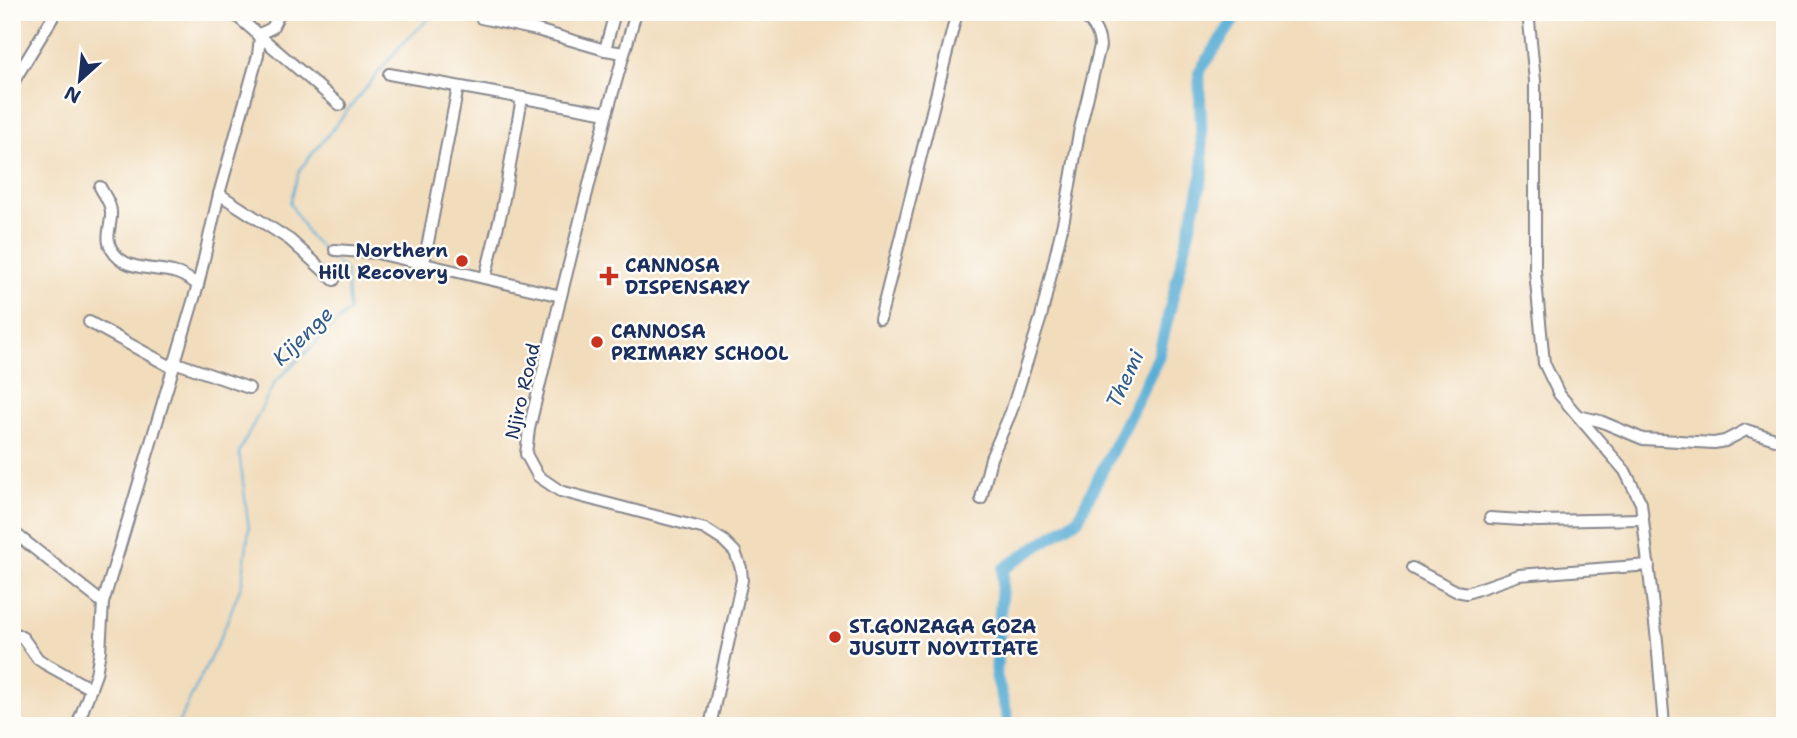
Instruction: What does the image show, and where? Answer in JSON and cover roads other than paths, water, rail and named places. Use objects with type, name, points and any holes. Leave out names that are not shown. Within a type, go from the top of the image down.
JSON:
[{"type":"street","points":[[13,82],[56,12]]},
{"type":"street","points":[[232,12],[340,105]]},
{"type":"street","points":[[258,36],[272,28],[280,12]]},
{"type":"street","points":[[605,50],[615,12]]},
{"type":"street","name":"Njiro Road","points":[[636,12],[607,113],[561,296],[529,429],[526,454],[538,476],[560,491],[705,529],[735,552],[741,568],[741,595],[710,726]]},
{"type":"street","points":[[880,319],[957,12]]},
{"type":"street","points":[[981,499],[990,458],[1011,412],[1041,317],[1100,46],[1099,33],[1077,12]]},
{"type":"street","points":[[1528,12],[1535,81],[1535,271],[1544,363],[1559,394],[1626,471],[1641,503],[1664,726]]},
{"type":"street","points":[[481,18],[624,53]]},
{"type":"street","points":[[77,726],[100,651],[103,603],[198,285],[219,194],[258,55],[258,36]]},
{"type":"street","points":[[389,74],[607,113]]},
{"type":"street","points":[[424,263],[458,87]]},
{"type":"street","points":[[485,278],[502,209],[522,98]]},
{"type":"street","points":[[100,187],[111,208],[109,242],[118,257],[131,265],[176,272],[198,285]]},
{"type":"street","points":[[219,194],[290,240],[334,280]]},
{"type":"street","points":[[335,250],[377,253],[561,296]]},
{"type":"street","points":[[89,322],[174,365],[249,388]]},
{"type":"street","points":[[1578,416],[1600,421],[1643,439],[1714,443],[1725,441],[1746,430],[1785,442]]},
{"type":"street","points":[[1490,518],[1538,521],[1643,519]]},
{"type":"street","points":[[12,531],[103,603]]},
{"type":"street","points":[[1412,568],[1457,592],[1466,593],[1519,575],[1648,565]]},
{"type":"street","points":[[12,632],[23,638],[38,659],[90,689]]},
{"type":"waterway","name":"Kijenge","points":[[177,726],[222,634],[242,583],[249,529],[239,452],[275,382],[349,311],[346,271],[309,236],[290,203],[300,169],[400,46],[430,18],[430,12]]},
{"type":"waterway","name":"Themi","points":[[1010,726],[996,675],[1003,569],[1078,519],[1158,358],[1203,173],[1199,72],[1239,12]]},
{"type":"place","name":"Northern Hill Recovery","points":[[462,261]]},
{"type":"place","name":"CANNOSA DISPENSARY","points":[[609,276]]},
{"type":"place","name":"CANNOSA PRIMARY SCHOOL","points":[[597,342]]},
{"type":"place","name":"ST.GONZAGA GOZA JUSUIT NOVITIATE","points":[[835,637]]}]
